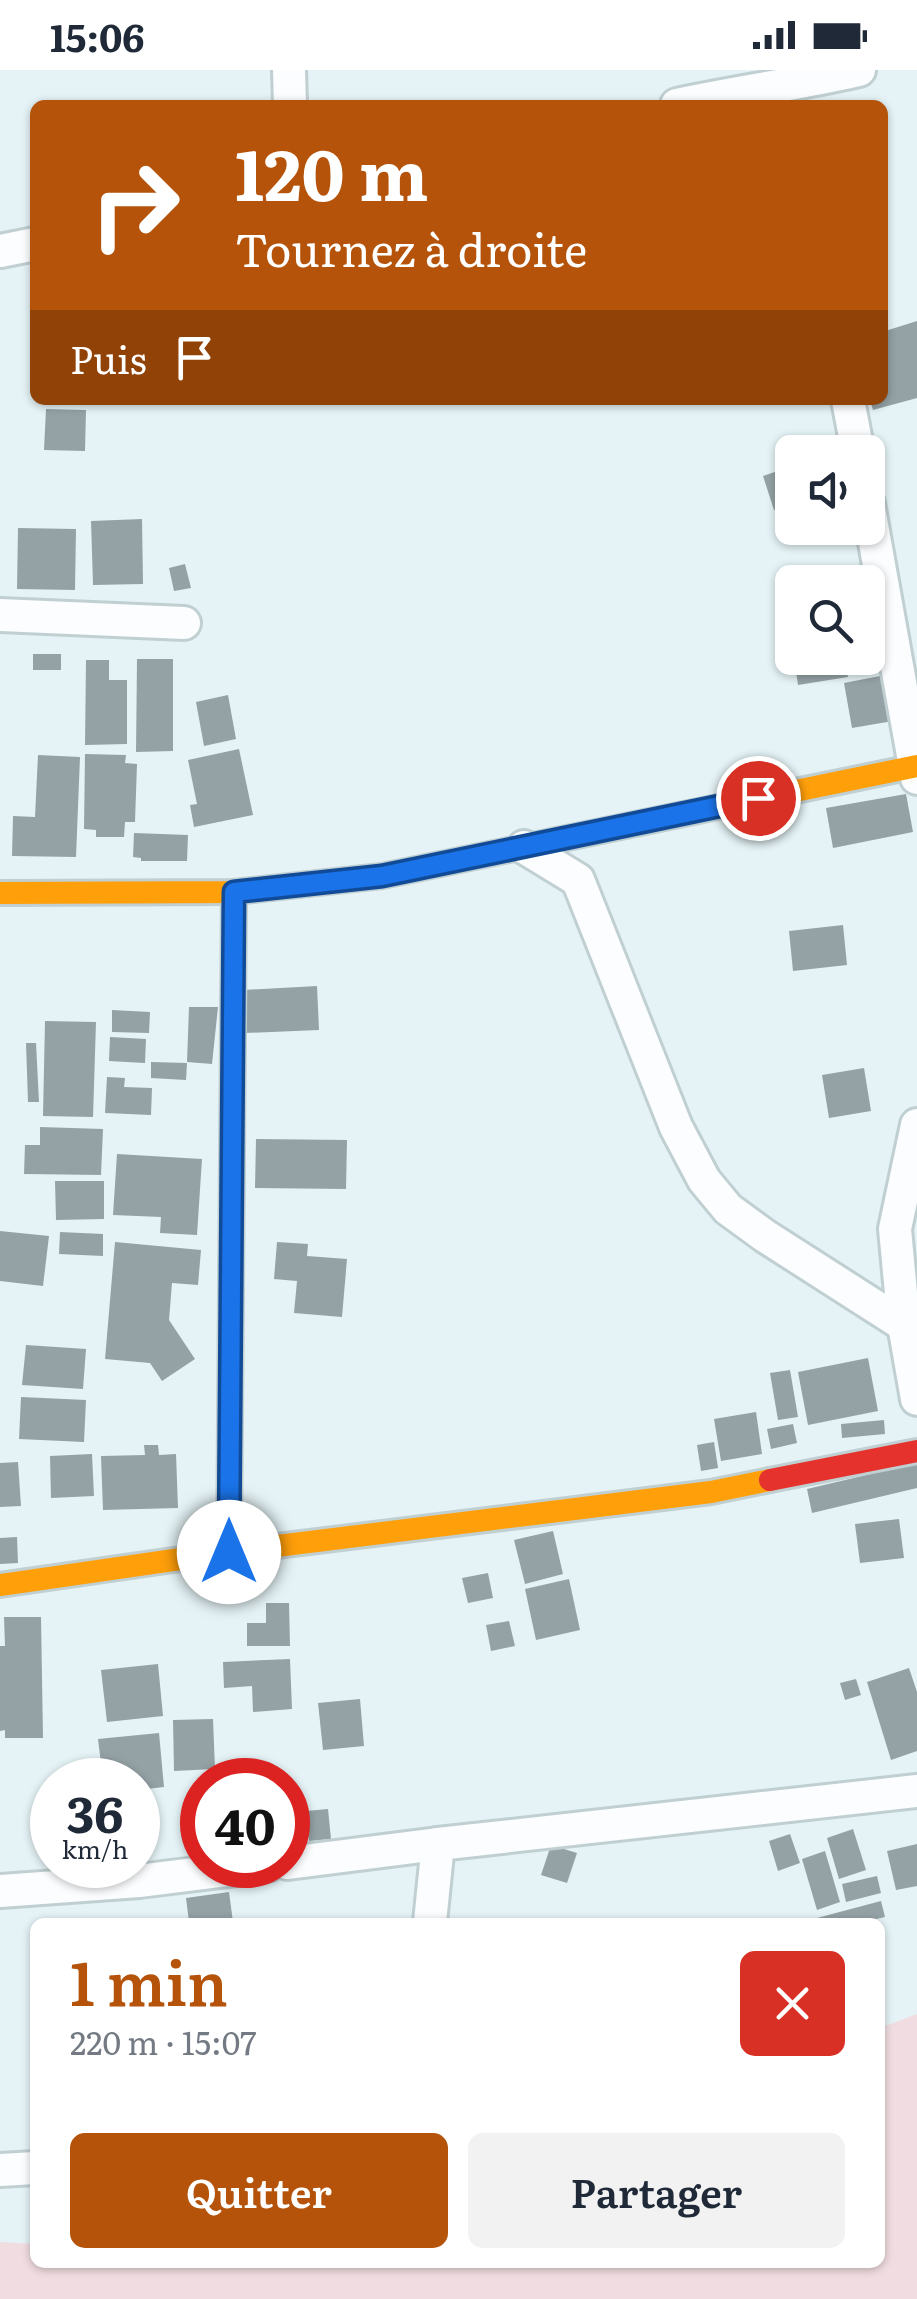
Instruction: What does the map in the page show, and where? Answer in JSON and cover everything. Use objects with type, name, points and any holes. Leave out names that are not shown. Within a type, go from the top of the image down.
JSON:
[{"type":"street","points":[[289,70],[290,100]]},
{"type":"street","points":[[701,100],[789,87],[859,70]]},
{"type":"street","points":[[0,251],[30,245]]},
{"type":"street","points":[[849,405],[855,435]]},
{"type":"street","points":[[0,893],[234,892],[382,876],[916,770],[876,545]]},
{"type":"street","points":[[0,615],[184,623]]},
{"type":"street","points":[[524,846],[578,880],[676,1127],[704,1180],[728,1209],[765,1236],[904,1325]]},
{"type":"street","points":[[229,1552],[234,892]]},
{"type":"street","points":[[917,1125],[906,1226],[904,1325],[917,1398]]},
{"type":"street","points":[[0,1585],[229,1552],[711,1492],[917,1452]]},
{"type":"street","points":[[310,1859],[917,1791]]},
{"type":"street","points":[[430,1918],[438,1844]]},
{"type":"street","points":[[0,1891],[180,1876]]},
{"type":"street","points":[[0,2170],[30,2168]]},
{"type":"shaded area","points":[[917,2014],[917,2299],[0,2299],[0,2242],[30,2244],[30,2268],[885,2268],[885,2026]]},
{"type":"building","points":[[917,321],[917,398],[873,410],[872,405],[888,405],[888,330]]},
{"type":"building","points":[[46,409],[86,410],[85,451],[44,450]]},
{"type":"building","points":[[775,472],[774,510],[763,476]]},
{"type":"building","points":[[142,519],[143,584],[93,585],[91,521]]},
{"type":"building","points":[[18,528],[76,529],[75,590],[17,589]]},
{"type":"building","points":[[185,564],[191,588],[174,591],[169,568]]},
{"type":"building","points":[[33,654],[61,654],[61,670],[33,670]]},
{"type":"building","points":[[137,659],[173,659],[173,751],[136,752]]},
{"type":"building","points":[[86,660],[109,660],[109,680],[127,680],[127,744],[85,745]]},
{"type":"building","points":[[797,675],[848,675],[848,677],[798,685]]},
{"type":"building","points":[[885,675],[893,721],[852,728],[844,683]]},
{"type":"building","points":[[228,695],[236,739],[204,746],[196,702]]},
{"type":"building","points":[[239,749],[253,815],[194,827],[190,805],[197,804],[188,760]]},
{"type":"building","points":[[85,754],[126,755],[125,763],[137,764],[135,822],[125,822],[124,837],[96,837],[96,830],[84,829]]},
{"type":"building","points":[[38,755],[80,757],[76,857],[12,856],[13,816],[35,817]]},
{"type":"building","points":[[906,794],[913,832],[833,848],[826,808]]},
{"type":"building","points":[[134,833],[188,835],[187,861],[141,861],[133,857]]},
{"type":"building","points":[[843,925],[847,965],[793,971],[789,931]]},
{"type":"building","points":[[317,986],[319,1030],[245,1033],[243,990]]},
{"type":"building","points":[[189,1007],[218,1007],[212,1064],[187,1062]]},
{"type":"building","points":[[112,1010],[150,1012],[149,1033],[112,1032]]},
{"type":"building","points":[[45,1021],[96,1022],[93,1117],[43,1116]]},
{"type":"building","points":[[110,1037],[146,1039],[145,1063],[109,1061]]},
{"type":"building","points":[[26,1043],[36,1043],[39,1102],[28,1102]]},
{"type":"building","points":[[151,1062],[187,1063],[186,1080],[151,1078]]},
{"type":"building","points":[[864,1068],[871,1111],[829,1118],[822,1075]]},
{"type":"building","points":[[107,1077],[125,1078],[124,1087],[152,1088],[151,1115],[105,1113]]},
{"type":"building","points":[[40,1127],[103,1129],[101,1175],[24,1174],[25,1145],[40,1145]]},
{"type":"building","points":[[256,1139],[347,1140],[346,1189],[255,1188]]},
{"type":"building","points":[[117,1154],[202,1159],[197,1235],[160,1233],[161,1217],[113,1215]]},
{"type":"building","points":[[55,1181],[104,1181],[104,1219],[56,1220]]},
{"type":"building","points":[[0,1231],[49,1236],[43,1286],[0,1281]]},
{"type":"building","points":[[60,1232],[103,1234],[103,1256],[59,1254]]},
{"type":"building","points":[[115,1242],[201,1250],[198,1285],[172,1283],[169,1320],[195,1359],[162,1381],[150,1363],[105,1359]]},
{"type":"building","points":[[277,1242],[308,1244],[307,1256],[347,1259],[342,1317],[294,1313],[297,1281],[274,1279]]},
{"type":"building","points":[[26,1345],[86,1349],[83,1389],[22,1385]]},
{"type":"building","points":[[868,1358],[878,1411],[808,1425],[798,1372]]},
{"type":"building","points":[[790,1370],[798,1417],[778,1420],[770,1373]]},
{"type":"building","points":[[21,1397],[86,1400],[84,1442],[19,1439]]},
{"type":"building","points":[[756,1412],[762,1454],[721,1461],[714,1419]]},
{"type":"building","points":[[884,1420],[885,1434],[842,1438],[841,1424]]},
{"type":"building","points":[[793,1424],[797,1443],[771,1449],[767,1429]]},
{"type":"building","points":[[714,1442],[718,1468],[701,1471],[697,1445]]},
{"type":"building","points":[[144,1445],[158,1445],[159,1455],[176,1454],[178,1508],[103,1510],[101,1456],[145,1455]]},
{"type":"building","points":[[92,1454],[94,1496],[51,1498],[50,1456]]},
{"type":"building","points":[[18,1462],[21,1506],[0,1507],[0,1463]]},
{"type":"building","points":[[917,1463],[917,1488],[812,1513],[807,1489]]},
{"type":"building","points":[[899,1519],[904,1558],[860,1563],[855,1524]]},
{"type":"building","points":[[553,1531],[563,1574],[525,1584],[514,1540]]},
{"type":"building","points":[[17,1537],[18,1563],[0,1564],[0,1538]]},
{"type":"building","points":[[488,1573],[493,1598],[468,1603],[462,1578]]},
{"type":"building","points":[[569,1579],[580,1630],[536,1640],[525,1589]]},
{"type":"building","points":[[266,1603],[289,1603],[290,1646],[247,1646],[247,1623],[266,1623]]},
{"type":"building","points":[[4,1617],[41,1617],[43,1738],[5,1738],[5,1730],[0,1731]]},
{"type":"building","points":[[509,1621],[515,1646],[491,1651],[486,1625]]},
{"type":"building","points":[[290,1659],[292,1709],[253,1712],[252,1686],[224,1688],[223,1662]]},
{"type":"building","points":[[158,1664],[163,1716],[107,1722],[101,1670]]},
{"type":"building","points":[[909,1668],[917,1692],[917,1751],[891,1760],[867,1682]]},
{"type":"building","points":[[856,1679],[861,1695],[845,1700],[840,1683]]},
{"type":"building","points":[[360,1699],[364,1746],[323,1750],[318,1703]]},
{"type":"building","points":[[213,1719],[215,1758],[180,1758],[180,1771],[174,1771],[173,1720]]},
{"type":"building","points":[[159,1733],[164,1787],[160,1787],[160,1758],[100,1758],[98,1739]]},
{"type":"building","points":[[328,1809],[331,1839],[310,1841],[310,1811]]},
{"type":"building","points":[[853,1829],[866,1870],[839,1879],[827,1838]]},
{"type":"building","points":[[790,1834],[800,1863],[778,1871],[769,1841]]},
{"type":"building","points":[[917,1844],[917,1886],[896,1890],[887,1851]]},
{"type":"building","points":[[551,1845],[577,1853],[567,1883],[541,1875]]},
{"type":"building","points":[[825,1851],[840,1902],[817,1910],[802,1859]]},
{"type":"building","points":[[877,1876],[881,1893],[846,1902],[842,1884]]},
{"type":"building","points":[[229,1892],[232,1918],[188,1918],[186,1898]]},
{"type":"building","points":[[881,1901],[885,1917],[881,1918],[817,1918]]},
{"type":"traffic: slow","points":[[0,893],[234,892],[382,876],[917,766]]},
{"type":"traffic: slow","points":[[229,1552],[234,892]]},
{"type":"traffic: slow","points":[[0,1585],[229,1552],[711,1492],[770,1480]]},
{"type":"traffic: jam","points":[[770,1480],[917,1451]]},
{"type":"route","points":[[229,1552],[234,892],[382,876],[758,798]]}]
